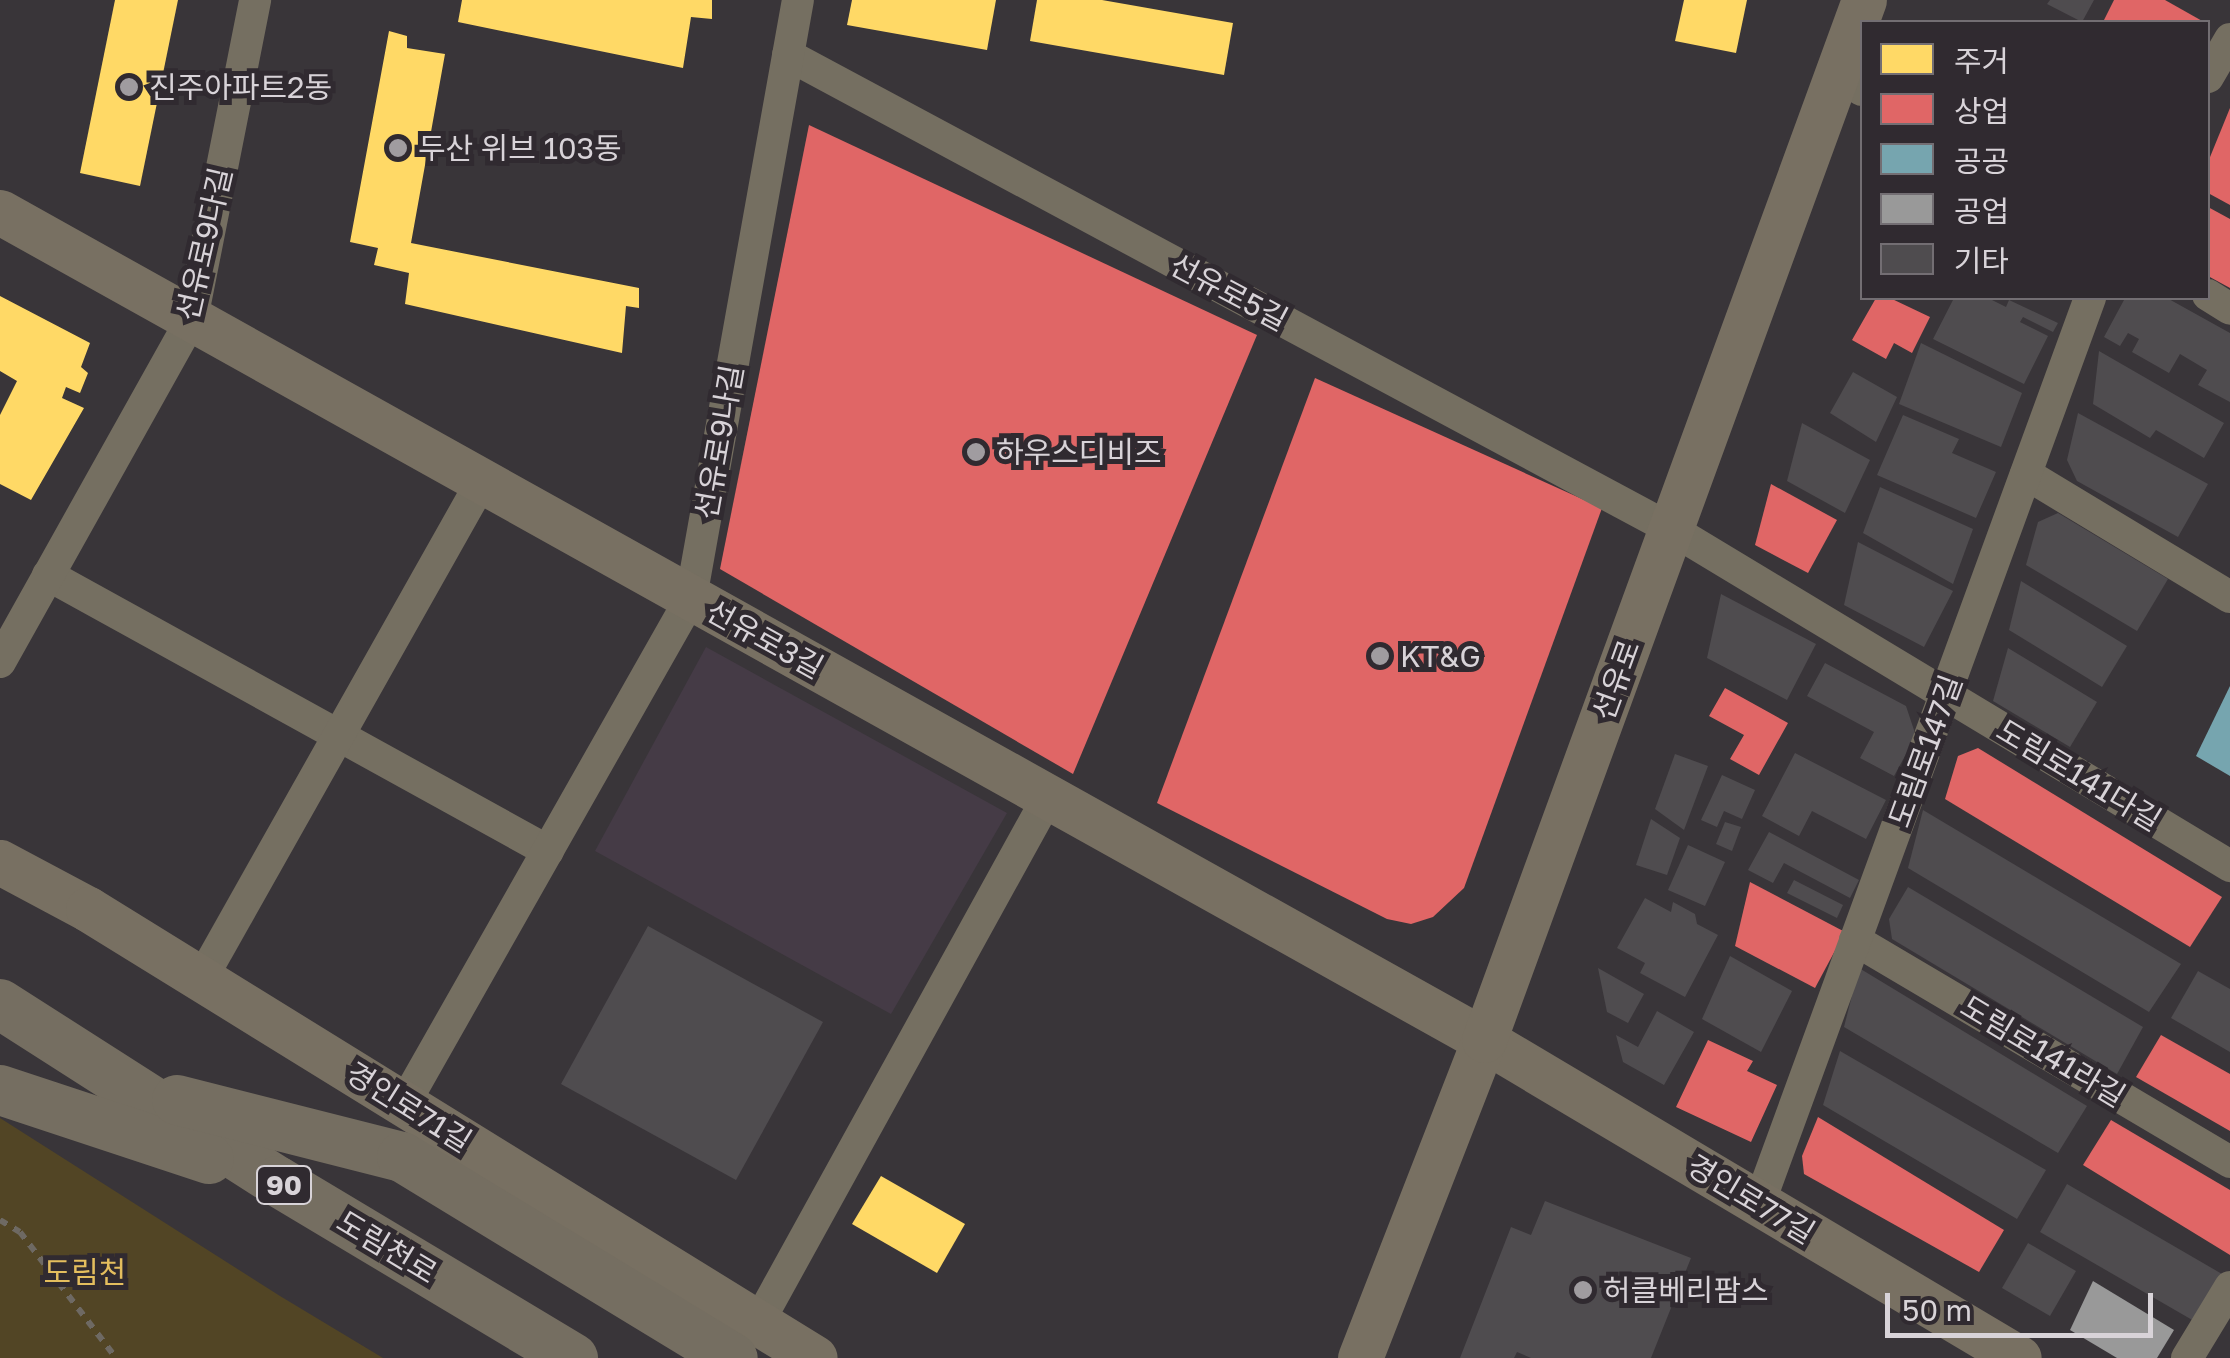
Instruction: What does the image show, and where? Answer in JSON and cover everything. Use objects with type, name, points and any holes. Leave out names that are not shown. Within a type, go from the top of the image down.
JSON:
[{"type":"main road","name":"도림천로","points":[[0,1004],[278,1181],[573,1358]]},
{"type":"main road","points":[[132,1088],[402,1157],[746,1340]]},
{"type":"main road","points":[[0,1090],[278,1181]]},
{"type":"street","name":"선유로9다길","points":[[0,662],[192,319],[255,0]]},
{"type":"street","name":"선유로9나길","points":[[404,1104],[691,598],[798,0]]},
{"type":"street","name":"선유로","points":[[1360,1358],[1484,1040],[1670,529],[1850,82],[1860,23]]},
{"type":"street","points":[[2210,73],[2230,39]]},
{"type":"street","name":"선유로5길","points":[[788,55],[1670,529]]},
{"type":"street","name":"선유로3길","points":[[0,212],[1484,1040]]},
{"type":"street","name":"도림로147길","points":[[1759,1204],[2089,300]]},
{"type":"street","points":[[2026,474],[2230,597]]},
{"type":"street","points":[[202,978],[482,481]]},
{"type":"street","name":"도림로141다길","points":[[1670,529],[2230,866]]},
{"type":"street","points":[[48,576],[548,851]]},
{"type":"street","points":[[746,1340],[1048,797]]},
{"type":"street","name":"경인로71길","points":[[0,862],[88,908],[404,1104],[746,1340],[815,1358]]},
{"type":"street","name":"도림로141라길","points":[[1855,940],[2230,1162]]},
{"type":"street","name":"경인로77길","points":[[1484,1040],[2018,1358]]},
{"type":"street","points":[[2187,1358],[2230,1287]]},
{"type":"path","points":[[0,1220],[20,1232],[116,1358]]},
{"type":"shaded area","points":[[706,647],[1007,813],[891,1014],[595,851]]},
{"type":"green space","name":"도림천","points":[[0,1118],[280,1296],[383,1358],[0,1358]]},
{"type":"building: 주거","name":"진주아파트2동","points":[[115,0],[178,0],[140,186],[80,173]]},
{"type":"building: 주거","points":[[462,0],[712,0],[712,19],[691,17],[683,68],[458,22]]},
{"type":"building: 주거","points":[[852,0],[996,0],[987,50],[847,25]]},
{"type":"building: 주거","points":[[1037,0],[1102,0],[1233,23],[1224,75],[1030,41]]},
{"type":"building: 주거","points":[[1684,0],[1747,0],[1736,53],[1675,41]]},
{"type":"building: 주거","name":"두산 위브 103동","points":[[389,31],[407,36],[407,48],[445,54],[411,243],[639,288],[639,308],[626,306],[622,353],[405,304],[409,273],[374,265],[378,248],[350,242]]},
{"type":"building: 주거","points":[[0,296],[90,343],[81,367],[88,373],[80,393],[66,387],[62,398],[84,408],[31,500],[0,484],[0,415],[17,381],[0,371]]},
{"type":"building: 주거","points":[[881,1176],[965,1224],[937,1273],[852,1224]]},
{"type":"building: 상업","points":[[2114,0],[2165,0],[2200,20],[2104,20]]},
{"type":"building: 상업","points":[[2230,108],[2230,205],[2210,194],[2210,157]]},
{"type":"building: 상업","name":"하우스디비즈","points":[[809,125],[1257,335],[1073,774],[720,569]]},
{"type":"building: 상업","points":[[2210,208],[2230,219],[2230,288],[2210,277]]},
{"type":"building: 상업","points":[[1875,300],[1894,300],[1930,317],[1912,353],[1894,343],[1886,359],[1852,340]]},
{"type":"building: 상업","name":"KT&G","points":[[1315,378],[1602,508],[1464,888],[1433,917],[1411,924],[1387,919],[1157,803]]},
{"type":"building: 상업","points":[[1771,484],[1837,520],[1808,573],[1755,545]]},
{"type":"building: 상업","points":[[1725,688],[1788,723],[1759,775],[1730,759],[1744,735],[1709,716]]},
{"type":"building: 상업","points":[[1978,748],[2222,897],[2190,947],[1945,799],[1958,756]]},
{"type":"building: 상업","points":[[1750,882],[1845,932],[1815,988],[1735,946]]},
{"type":"building: 상업","points":[[2161,1035],[2230,1074],[2230,1131],[2136,1077]]},
{"type":"building: 상업","points":[[1708,1040],[1753,1061],[1747,1071],[1777,1085],[1751,1142],[1676,1107]]},
{"type":"building: 상업","points":[[1818,1117],[2004,1230],[1979,1272],[1804,1174],[1802,1156]]},
{"type":"building: 상업","points":[[2111,1120],[2230,1190],[2230,1255],[2083,1165]]},
{"type":"building: 공공","points":[[2230,686],[2230,776],[2196,756]]},
{"type":"building: 공업","points":[[2093,1281],[2174,1330],[2157,1358],[2117,1358],[2070,1330]]},
{"type":"building: 기타","points":[[2050,0],[2094,0],[2083,20],[2047,4]]},
{"type":"building: 기타","points":[[1953,300],[1992,300],[2006,307],[2009,300],[2058,323],[2053,332],[2023,317],[2020,322],[2048,336],[2024,384],[1933,339]]},
{"type":"building: 기타","points":[[2124,300],[2171,300],[2230,333],[2230,402],[2198,385],[2207,370],[2180,354],[2169,373],[2132,352],[2139,339],[2128,333],[2120,346],[2104,337]]},
{"type":"building: 기타","points":[[1921,343],[2022,393],[2001,447],[1899,404]]},
{"type":"building: 기타","points":[[2099,351],[2224,423],[2204,458],[2156,430],[2150,438],[2093,404]]},
{"type":"building: 기타","points":[[1853,372],[1897,397],[1876,442],[1830,413]]},
{"type":"building: 기타","points":[[2078,413],[2208,484],[2178,537],[2077,481],[2067,460]]},
{"type":"building: 기타","points":[[1903,415],[1959,439],[1952,453],[1996,472],[1976,518],[1877,475]]},
{"type":"building: 기타","points":[[1802,423],[1870,460],[1845,513],[1787,481]]},
{"type":"building: 기타","points":[[1880,487],[1973,529],[1953,584],[1863,533]]},
{"type":"building: 기타","points":[[2058,513],[2168,579],[2137,631],[2026,565],[2038,522]]},
{"type":"building: 기타","points":[[1858,542],[1953,591],[1924,647],[1844,605]]},
{"type":"building: 기타","points":[[2021,581],[2127,646],[2102,687],[2009,630]]},
{"type":"building: 기타","points":[[1721,594],[1816,644],[1787,700],[1707,658]]},
{"type":"building: 기타","points":[[2008,648],[2097,702],[2070,747],[1993,701]]},
{"type":"building: 기타","points":[[1825,663],[1906,706],[1916,736],[1894,776],[1860,758],[1874,732],[1807,696]]},
{"type":"building: 기타","points":[[1795,753],[1886,800],[1866,839],[1812,811],[1799,836],[1762,816]]},
{"type":"building: 기타","points":[[1675,754],[1708,766],[1684,830],[1655,809]]},
{"type":"building: 기타","points":[[1722,775],[1755,790],[1742,819],[1724,811],[1717,827],[1701,820]]},
{"type":"building: 기타","points":[[1923,810],[2181,964],[2149,1012],[1908,868]]},
{"type":"building: 기타","points":[[1651,819],[1680,838],[1667,875],[1636,865]]},
{"type":"building: 기타","points":[[1725,822],[1741,827],[1732,851],[1716,844]]},
{"type":"building: 기타","points":[[1769,832],[1859,880],[1850,898],[1784,863],[1773,883],[1748,870]]},
{"type":"building: 기타","points":[[1688,845],[1725,862],[1705,906],[1668,890]]},
{"type":"building: 기타","points":[[1794,880],[1843,905],[1837,918],[1787,893]]},
{"type":"building: 기타","points":[[1908,887],[2143,1027],[2117,1074],[1892,939],[1889,919]]},
{"type":"building: 기타","points":[[1645,898],[1671,912],[1673,902],[1695,914],[1697,924],[1718,935],[1685,997],[1640,973],[1645,963],[1617,948]]},
{"type":"building: 기타","points":[[648,926],[823,1022],[736,1180],[561,1084]]},
{"type":"building: 기타","points":[[1730,956],[1792,991],[1761,1052],[1702,1019]]},
{"type":"building: 기타","points":[[1598,968],[1644,994],[1628,1023],[1607,1012]]},
{"type":"building: 기타","points":[[1859,968],[2087,1106],[2058,1153],[1844,1027]]},
{"type":"building: 기타","points":[[2198,971],[2230,989],[2230,1052],[2171,1018]]},
{"type":"building: 기타","points":[[1657,1011],[1694,1032],[1664,1085],[1623,1062],[1616,1035],[1638,1047]]},
{"type":"building: 기타","points":[[1840,1051],[2046,1170],[2017,1219],[1823,1105]]},
{"type":"building: 기타","points":[[2067,1184],[2222,1274],[2194,1321],[2040,1232]]},
{"type":"building: 기타","name":"허클베리팜스","points":[[1545,1201],[1691,1258],[1651,1358],[1531,1358],[1517,1352],[1514,1358],[1460,1358],[1511,1227],[1531,1235]]},
{"type":"building: 기타","points":[[2028,1243],[2076,1271],[2050,1316],[2002,1288]]},
{"type":"place","name":"진주아파트2동","points":[[129,87]]},
{"type":"place","name":"두산 위브 103동","points":[[398,148]]},
{"type":"place","name":"하우스디비즈","points":[[976,452]]},
{"type":"place","name":"KT&G","points":[[1380,656]]},
{"type":"place","name":"허클베리팜스","points":[[1583,1290]]}]
